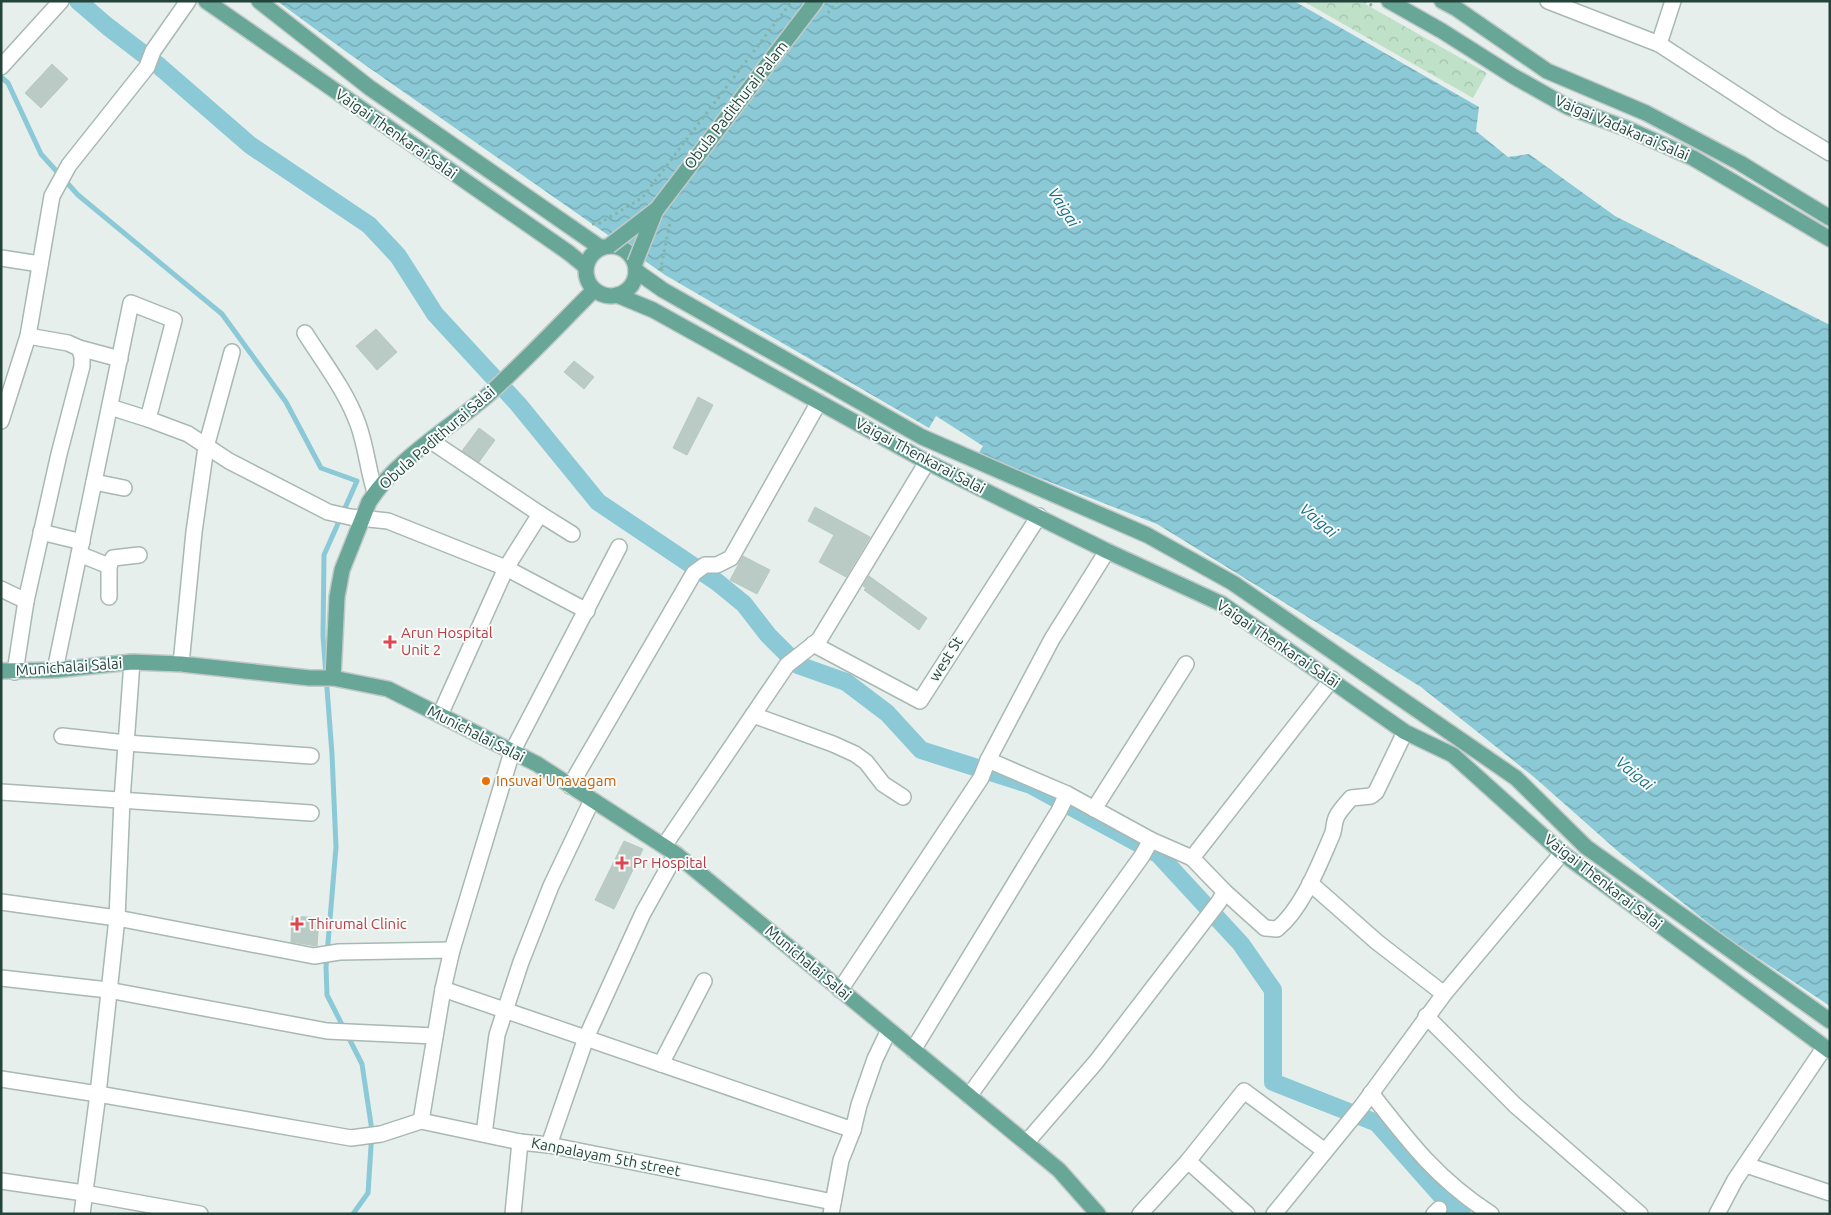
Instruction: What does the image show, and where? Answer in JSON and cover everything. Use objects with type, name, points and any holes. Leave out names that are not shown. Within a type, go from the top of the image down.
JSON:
[{"type":"main road","name":"Vaigai Thenkarai Salai","points":[[206,1],[569,253],[586,267]]},
{"type":"main road","name":"Vaigai Thenkarai Salai","points":[[259,1],[370,88],[605,247]]},
{"type":"main road","name":"Obula Padithurai Palam","points":[[605,247],[656,209],[816,1]]},
{"type":"main road","name":"Vaigai Vadakarai Salai","points":[[1389,1],[1568,107],[1628,129],[1693,158],[1830,239]]},
{"type":"main road","name":"Vaigai Vadakarai Salai","points":[[1442,1],[1457,9],[1547,71],[1646,113],[1740,163],[1830,218]]},
{"type":"main road","name":"Obula Padithurai Palam","points":[[635,267],[656,209]]},
{"type":"main road","points":[[617,246],[631,255],[635,267],[635,279],[625,292],[610,296],[594,290],[586,276],[586,267],[588,259],[594,253],[605,247],[617,246]]},
{"type":"main road","name":"Vaigai Thenkarai Salai","points":[[635,267],[663,290],[922,437],[1147,535],[1233,583],[1516,778],[1586,847],[1830,1021]]},
{"type":"main road","name":"Obula Padithurai Salai","points":[[334,678],[337,596],[356,518],[375,492],[398,468],[487,396],[594,290]]},
{"type":"main road","name":"Vaigai Thenkarai Salai","points":[[618,295],[653,310],[927,462],[1222,604],[1405,732],[1453,755],[1562,853],[1827,1049]]},
{"type":"main road","name":"Munichalai Salai","points":[[8,672],[55,670],[132,662],[181,664],[310,678],[334,678],[388,689],[537,764],[670,850],[1059,1170],[1098,1214]]},
{"type":"street","points":[[1,67],[61,1]]},
{"type":"street","points":[[2,415],[28,336],[52,196],[60,185],[69,165],[147,67],[154,51],[188,1]]},
{"type":"street","points":[[1548,1],[1659,44],[1780,123],[1830,153]]},
{"type":"street","points":[[1659,44],[1674,1]]},
{"type":"street","points":[[1,258],[40,264]]},
{"type":"street","points":[[55,670],[131,303],[174,320],[148,418]]},
{"type":"street","points":[[305,334],[348,401],[359,426],[368,470],[375,492]]},
{"type":"street","points":[[28,336],[68,343],[79,348],[120,359]]},
{"type":"street","points":[[8,672],[59,454],[82,366],[82,356],[79,348]]},
{"type":"street","points":[[181,664],[194,532],[206,447],[232,352]]},
{"type":"street","points":[[570,786],[700,569],[717,565],[731,558],[819,402]]},
{"type":"street","points":[[110,407],[148,418],[188,434],[206,447],[328,512],[356,518],[388,521],[506,568],[587,611]]},
{"type":"street","points":[[431,441],[572,534]]},
{"type":"street","points":[[549,1145],[586,1038],[670,850],[753,714],[787,665],[819,640],[927,462]]},
{"type":"street","points":[[94,482],[124,488]]},
{"type":"street","points":[[440,715],[506,568],[540,514]]},
{"type":"street","name":"west St","points":[[813,644],[920,701],[1039,516]]},
{"type":"street","points":[[41,532],[80,548],[110,566]]},
{"type":"street","points":[[421,1122],[443,989],[452,950],[512,752],[619,547]]},
{"type":"street","points":[[840,990],[981,778],[988,760],[1052,638],[1107,550]]},
{"type":"street","points":[[109,597],[110,566],[113,558],[139,555]]},
{"type":"street","points":[[1,589],[26,601]]},
{"type":"street","points":[[82,1214],[98,1094],[117,918],[122,800],[132,662]]},
{"type":"street","points":[[1094,809],[1186,664]]},
{"type":"street","points":[[1192,858],[1332,680]]},
{"type":"street","points":[[753,714],[855,754],[866,762],[883,784],[903,797]]},
{"type":"street","points":[[988,760],[1067,794],[1151,840],[1192,858],[1222,898],[1265,928],[1277,929],[1287,920],[1310,883],[1333,832],[1334,822],[1338,814],[1351,798],[1371,796],[1376,792],[1405,732]]},
{"type":"street","points":[[62,736],[126,743],[311,756]]},
{"type":"street","points":[[1,792],[311,813]]},
{"type":"street","points":[[913,1050],[1059,811],[1067,794]]},
{"type":"street","points":[[484,1134],[497,1035],[521,962],[551,886],[592,800]]},
{"type":"street","points":[[969,1096],[1142,856],[1151,840]]},
{"type":"street","points":[[1274,1214],[1349,1123],[1426,1016],[1562,853]]},
{"type":"street","points":[[1310,883],[1378,942],[1444,994]]},
{"type":"street","points":[[1026,1143],[1096,1062],[1222,898]]},
{"type":"street","points":[[1,902],[117,918],[314,956],[339,952],[452,950]]},
{"type":"street","points":[[1,978],[108,990],[328,1031],[435,1036]]},
{"type":"street","points":[[661,1064],[704,980]]},
{"type":"street","points":[[443,989],[853,1130]]},
{"type":"street","points":[[1426,1016],[1515,1104],[1640,1214]]},
{"type":"street","points":[[832,1208],[841,1160],[853,1130],[859,1105],[875,1059],[889,1030]]},
{"type":"street","points":[[1717,1214],[1735,1180],[1827,1049]]},
{"type":"street","name":"Kanpalayam 5th street","points":[[1,1079],[351,1138],[380,1134],[421,1122],[520,1142],[549,1145],[832,1208]]},
{"type":"street","points":[[1140,1214],[1188,1161],[1244,1091],[1325,1151]]},
{"type":"street","points":[[1371,1093],[1437,1172],[1465,1197],[1490,1214]]},
{"type":"street","points":[[513,1214],[520,1142]]},
{"type":"street","points":[[1188,1161],[1247,1214]]},
{"type":"street","points":[[1746,1165],[1830,1193]]},
{"type":"street","points":[[1,1181],[84,1193],[200,1214]]},
{"type":"path","points":[[600,224],[642,198],[792,1]]},
{"type":"path","points":[[825,17],[837,1]]},
{"type":"path","points":[[661,267],[671,218],[677,210]]},
{"type":"green space","points":[[1303,1],[1360,1],[1487,73],[1473,98]]},
{"type":"water","name":"Vaigai","points":[[277,1],[1294,1],[1479,107],[1476,131],[1508,157],[1529,154],[1615,216],[1830,325],[1830,1006],[1726,937],[1621,854],[1534,777],[1421,687],[1157,524],[978,454],[983,446],[936,416],[929,428],[665,275],[348,53]]},
{"type":"building","points":[[52,64],[68,79],[41,108],[25,93]]},
{"type":"building","points":[[376,329],[397,352],[377,370],[356,346]]},
{"type":"building","points":[[574,361],[594,377],[584,389],[564,372]]},
{"type":"building","points":[[698,397],[713,405],[687,455],[673,448]]},
{"type":"building","points":[[479,428],[495,440],[479,462],[462,451]]},
{"type":"building","points":[[815,507],[870,537],[846,577],[819,562],[834,535],[808,521]]},
{"type":"building","points":[[743,556],[770,570],[757,594],[730,580]]},
{"type":"building","points":[[869,576],[927,618],[919,630],[864,590],[866,588],[863,586]]},
{"type":"building","points":[[624,841],[643,849],[614,909],[595,900]]},
{"type":"building","points":[[292,916],[319,918],[317,946],[291,942]]},
{"type":"waterway","points":[[78,1],[159,66],[250,145],[369,225],[398,256],[435,314],[518,404],[598,502],[717,582],[744,604],[768,635],[798,665],[846,682],[887,713],[921,750],[1031,785],[1158,854],[1241,944],[1273,990],[1273,1082],[1377,1123],[1453,1209],[1462,1214]]},
{"type":"waterway","points":[[1,77],[8,83],[41,154],[78,195],[222,314],[286,402],[321,468],[357,481],[324,555],[323,636],[332,754],[336,847],[326,967],[327,995],[362,1064],[372,1131],[368,1193],[353,1214]]},
{"type":"place","name":"Arun Hospital Unit 2","points":[[390,642]]},
{"type":"place","name":"Insuvai Unavagam","points":[[486,781]]},
{"type":"place","name":"Pr Hospital","points":[[622,863]]},
{"type":"place","name":"Thirumal Clinic","points":[[297,924]]}]
